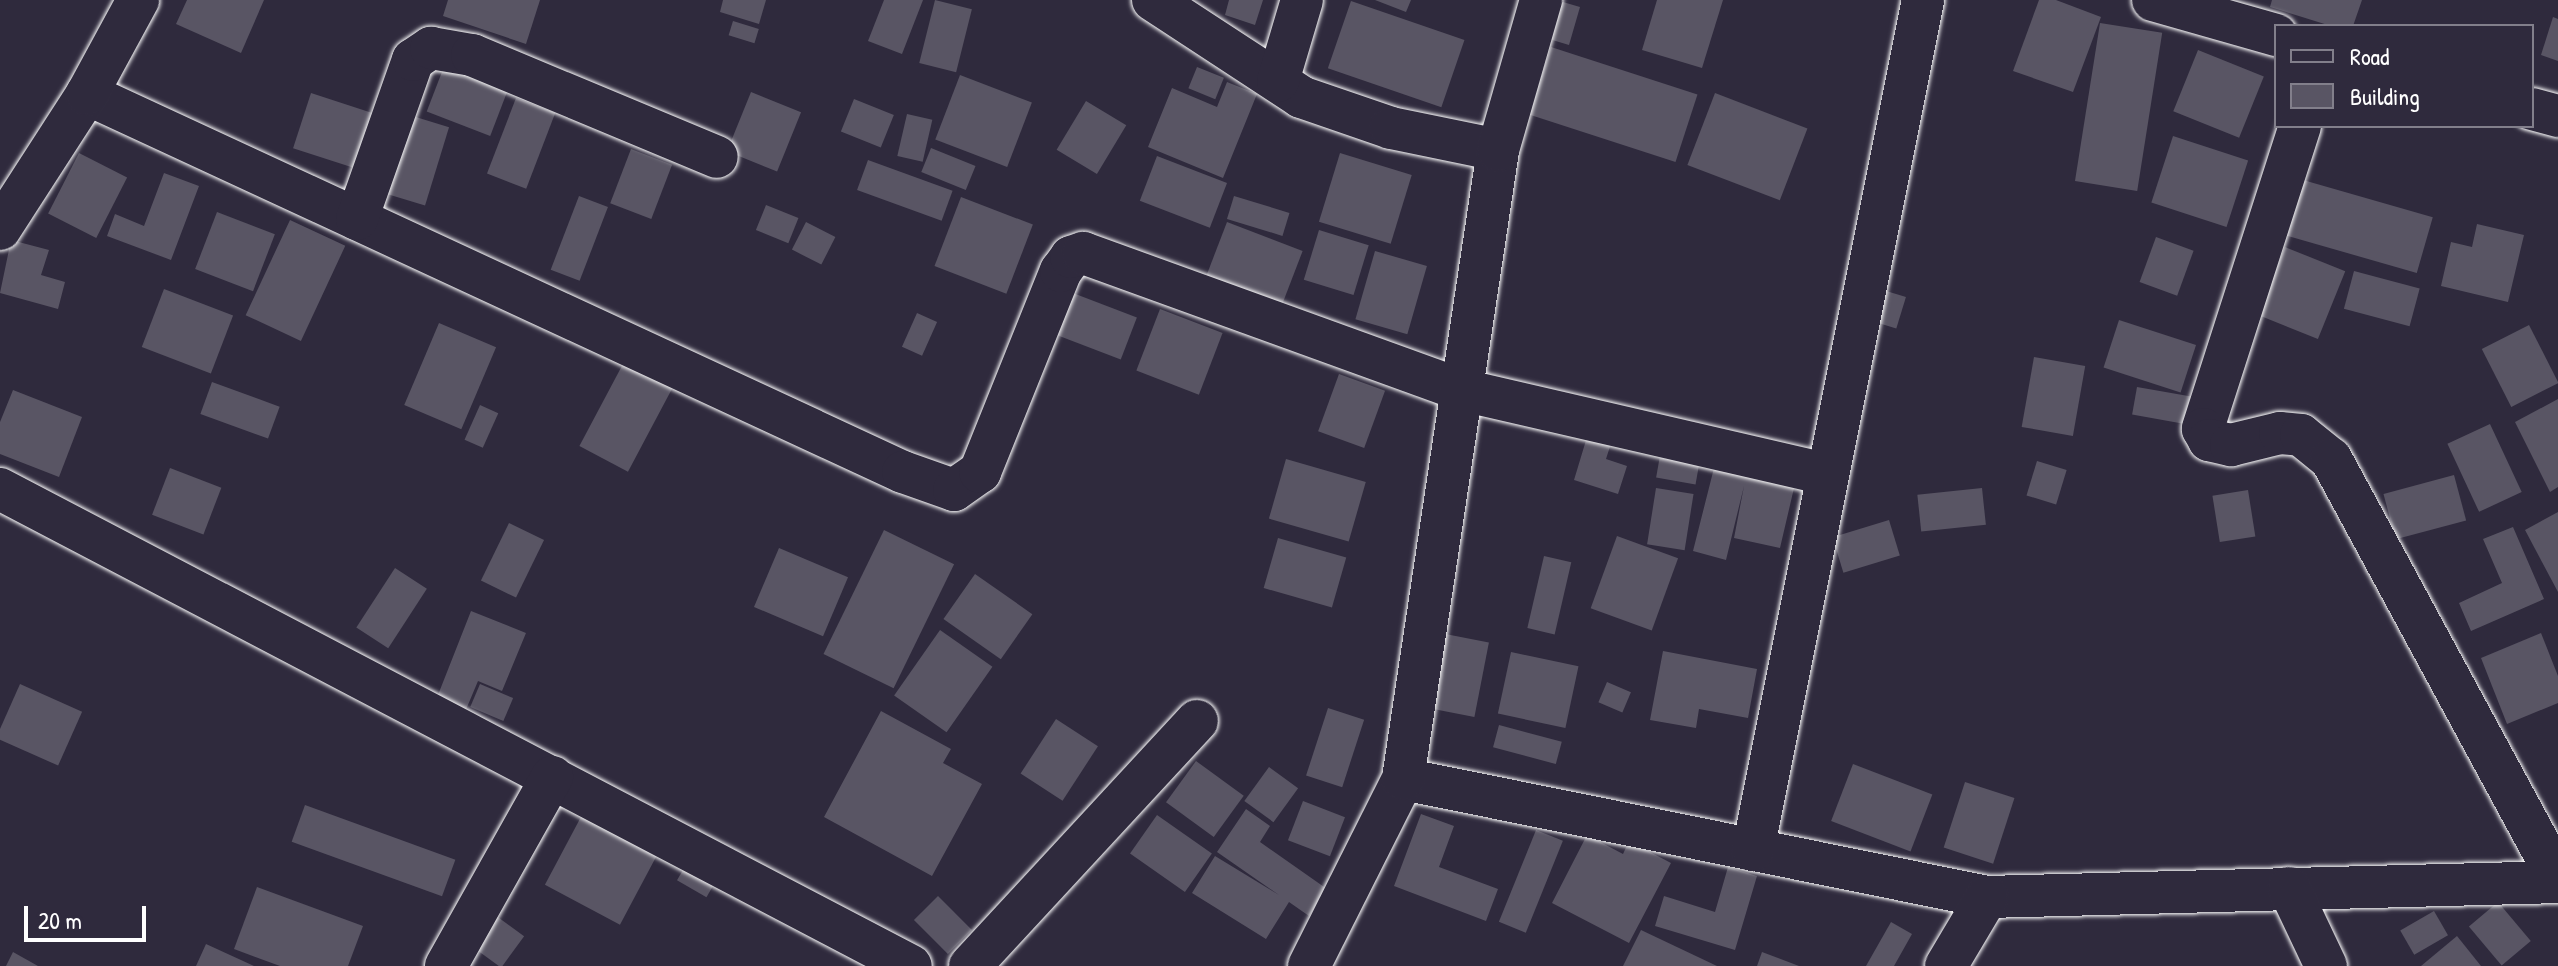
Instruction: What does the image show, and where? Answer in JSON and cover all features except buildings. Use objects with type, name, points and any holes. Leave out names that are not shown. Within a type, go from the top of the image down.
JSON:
[{"type":"street","points":[[0,229],[87,94],[138,0]]},
{"type":"street","points":[[1153,0],[1301,97],[1391,128],[1498,150]]},
{"type":"street","points":[[1278,81],[1302,0]]},
{"type":"street","points":[[1321,964],[1403,779],[1498,150],[1541,0]]},
{"type":"street","points":[[1753,850],[1825,474],[1923,0]]},
{"type":"street","points":[[2174,3],[2274,34]]},
{"type":"street","points":[[357,219],[413,60],[431,48],[472,55],[717,157]]},
{"type":"street","points":[[87,94],[903,472],[954,490],[980,472],[1061,271],[1071,257],[1083,253],[1462,390],[1825,474]]},
{"type":"street","points":[[2534,110],[2558,116]]},
{"type":"street","points":[[1403,779],[1987,897],[2558,881],[2331,459],[2301,435],[2280,433],[2231,445],[2209,440],[2203,429],[2299,128]]},
{"type":"street","points":[[0,489],[911,966]]},
{"type":"street","points":[[970,966],[1197,721]]},
{"type":"street","points":[[446,966],[552,777]]},
{"type":"street","points":[[2289,888],[2326,966]]},
{"type":"street","points":[[1946,966],[1987,897]]}]
